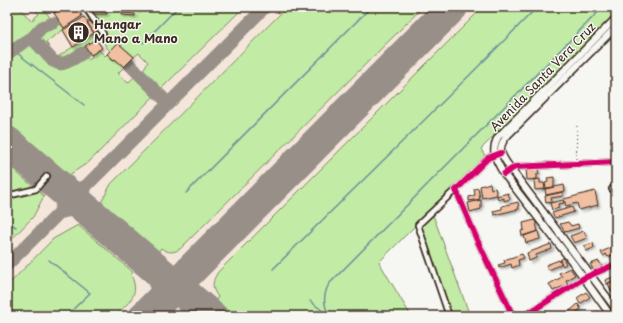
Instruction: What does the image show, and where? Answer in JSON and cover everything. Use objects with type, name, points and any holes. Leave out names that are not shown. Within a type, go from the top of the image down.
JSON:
[{"type":"main road","name":"Avenida Santa Vera Cruz","points":[[498,154],[494,149],[498,136],[616,18]]},
{"type":"main road","name":"Avenida Santa Vera Cruz","points":[[498,154],[504,139],[616,27]]},
{"type":"main road","points":[[498,154],[591,274],[616,309]]},
{"type":"main road","points":[[498,154],[504,174],[584,278],[611,316]]},
{"type":"street","points":[[86,7],[92,18],[98,23],[103,34]]},
{"type":"street","points":[[449,316],[418,225],[488,158],[498,154]]},
{"type":"street","points":[[504,174],[515,167],[616,162]]},
{"type":"street","points":[[7,196],[36,189],[47,176]]},
{"type":"street","points":[[456,190],[477,240],[513,316]]},
{"type":"street","points":[[524,316],[591,274],[616,264]]},
{"type":"path","points":[[139,7],[139,14],[146,7]]},
{"type":"path","points":[[576,164],[577,125]]},
{"type":"shaded area","points":[[7,7],[81,7],[107,48],[149,7],[616,7],[616,13],[481,149],[333,305],[340,316],[7,316]]},
{"type":"green space","points":[[7,7],[19,7],[31,21],[39,14],[35,10],[40,7],[51,7],[45,11],[52,20],[39,26],[27,37],[7,51]]},
{"type":"green space","points":[[81,7],[244,7],[161,89],[143,70],[148,62],[139,53],[134,57],[118,43],[110,51],[107,48]]},
{"type":"green space","points":[[287,7],[423,7],[180,249],[170,252],[161,248],[158,252],[101,203],[111,184]]},
{"type":"green space","points":[[483,7],[616,7],[616,13],[481,149],[485,156],[379,262],[411,316],[234,316],[216,300],[218,297],[214,291],[213,284],[214,278],[218,272]]},
{"type":"green space","points":[[54,24],[56,27],[61,24],[64,28],[46,42],[49,47],[46,49],[36,37],[41,30]]},
{"type":"green space","points":[[94,33],[96,39],[81,49],[82,50],[64,61],[58,61],[56,58]]},
{"type":"green space","points":[[29,42],[33,43],[51,65],[56,69],[61,70],[86,57],[88,60],[92,57],[91,55],[99,50],[105,56],[107,54],[124,67],[118,73],[128,83],[136,77],[155,95],[89,162],[69,175],[7,123],[7,57]]},
{"type":"green space","points":[[7,164],[44,196],[33,217],[7,244]]},
{"type":"green space","points":[[512,174],[585,272],[584,273],[511,175]]},
{"type":"green space","points":[[433,215],[470,316],[451,316],[421,227]]},
{"type":"green space","points":[[78,225],[133,272],[131,275],[135,288],[132,298],[115,316],[7,316],[7,286],[53,239]]},
{"type":"building","points":[[55,7],[63,7],[54,13],[51,9]]},
{"type":"building","points":[[63,7],[76,7],[82,16],[64,28],[54,13]]},
{"type":"building","points":[[92,11],[107,12],[107,14],[92,14]]},
{"type":"building","points":[[122,13],[135,14],[135,16],[122,15]]},
{"type":"building","name":"Hangar Mano a Mano","points":[[84,17],[94,33],[73,47],[63,30]]},
{"type":"building","points":[[90,21],[92,24],[94,22],[99,30],[94,33],[87,23]]},
{"type":"building","points":[[96,39],[102,48],[91,55],[85,46]]},
{"type":"building","points":[[118,43],[134,57],[124,67],[107,54]]},
{"type":"building","points":[[526,169],[538,169],[539,174],[537,174],[537,179],[527,180]]},
{"type":"building","points":[[554,177],[554,187],[546,188],[545,183],[548,182],[547,178]]},
{"type":"building","points":[[540,179],[540,183],[544,183],[545,189],[535,190],[534,180]]},
{"type":"building","points":[[490,183],[491,189],[495,188],[497,195],[482,198],[480,186]]},
{"type":"building","points":[[564,185],[565,191],[546,195],[545,189]]},
{"type":"building","points":[[478,188],[480,199],[469,201],[469,197],[475,195],[474,189]]},
{"type":"building","points":[[595,191],[598,205],[579,210],[577,203],[566,206],[564,199]]},
{"type":"building","points":[[563,192],[563,196],[551,198],[552,202],[546,203],[545,196]]},
{"type":"building","points":[[508,193],[510,199],[504,201],[504,198],[498,200],[497,196]]},
{"type":"building","points":[[481,200],[481,209],[470,212],[468,203]]},
{"type":"building","points":[[563,200],[564,203],[558,204],[559,208],[552,210],[550,203]]},
{"type":"building","points":[[518,202],[519,209],[494,215],[493,211],[502,209],[502,206]]},
{"type":"building","points":[[572,207],[574,212],[555,218],[552,213]]},
{"type":"building","points":[[535,220],[538,231],[522,236],[521,231],[524,230],[523,223]]},
{"type":"building","points":[[568,222],[571,226],[578,224],[579,228],[565,232],[560,224]]},
{"type":"building","points":[[538,231],[540,239],[526,243],[524,236]]},
{"type":"building","points":[[584,231],[587,238],[574,243],[570,236]]},
{"type":"building","points":[[593,243],[594,248],[586,251],[584,246]]},
{"type":"building","points":[[551,244],[552,249],[536,255],[536,258],[529,261],[527,253]]},
{"type":"building","points":[[613,247],[616,253],[608,257],[606,254],[603,256],[601,252]]},
{"type":"building","points":[[522,254],[524,258],[518,260],[519,265],[512,268],[511,264],[499,268],[498,265],[505,263],[504,260]]},
{"type":"building","points":[[563,258],[566,264],[563,266],[560,260]]},
{"type":"building","points":[[559,260],[561,264],[549,270],[546,265]]},
{"type":"building","points":[[599,261],[602,267],[594,271],[590,264]]},
{"type":"building","points":[[570,268],[575,275],[566,280],[568,284],[553,291],[549,284],[562,277],[559,273]]},
{"type":"building","points":[[616,276],[616,280],[606,284],[605,280]]},
{"type":"building","points":[[612,282],[613,284],[616,283],[616,289],[611,291],[608,283]]},
{"type":"building","points":[[616,290],[616,297],[615,297],[612,291]]},
{"type":"building","points":[[586,292],[590,297],[580,304],[577,298]]},
{"type":"building","points":[[578,304],[581,309],[571,316],[565,316],[565,315]]},
{"type":"building","points":[[598,311],[601,316],[590,316]]},
{"type":"waterway","points":[[143,43],[178,7]]},
{"type":"waterway","points":[[186,193],[371,7]]},
{"type":"waterway","points":[[273,269],[537,7]]},
{"type":"waterway","points":[[330,316],[325,304],[326,292],[329,284],[603,7]]},
{"type":"waterway","points":[[7,44],[10,47]]},
{"type":"waterway","points":[[17,53],[84,105]]},
{"type":"waterway","points":[[7,222],[16,227]]},
{"type":"waterway","points":[[49,260],[90,293],[66,316]]},
{"type":"waterway","points":[[310,301],[329,316]]},
{"type":"taxiway","points":[[7,265],[265,7]]},
{"type":"taxiway","points":[[32,38],[42,27],[53,23]]},
{"type":"taxiway","points":[[7,54],[32,38],[53,61],[57,63],[69,61],[83,53]]},
{"type":"taxiway","points":[[128,63],[163,98]]},
{"type":"taxiway","points":[[59,213],[62,206],[62,199],[57,185],[72,189],[78,189],[86,186]]},
{"type":"taxiway","points":[[59,213],[76,211],[84,212],[93,216],[85,202],[84,194],[86,186]]},
{"type":"taxiway","points":[[138,254],[149,268],[155,280],[156,294],[150,311]]},
{"type":"taxiway","points":[[154,268],[175,272],[185,270],[195,265]]},
{"type":"runway","points":[[145,316],[452,7]]},
{"type":"runway","points":[[7,142],[211,316]]},
{"type":"cycle path","points":[[501,153],[488,158],[456,190],[477,240],[513,316]]},
{"type":"cycle path","points":[[504,174],[515,167],[616,162]]},
{"type":"cycle path","points":[[524,316],[584,278],[616,264]]},
{"type":"place","name":"Hangar Mano a Mano","points":[[79,32]]}]
